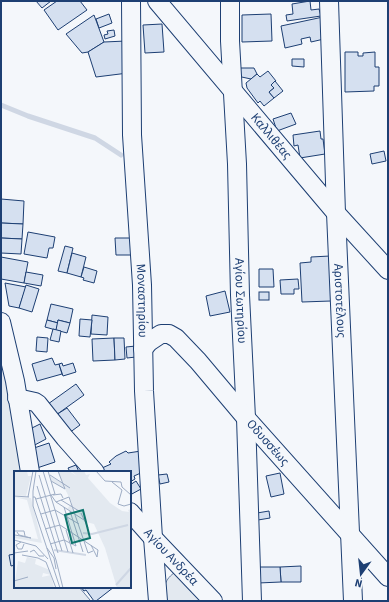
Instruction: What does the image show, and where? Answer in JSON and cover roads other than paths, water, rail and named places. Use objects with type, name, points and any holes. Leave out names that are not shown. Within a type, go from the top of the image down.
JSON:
[{"type":"street","name":"Μοναστηρίου","points":[[131,1],[132,135],[142,285],[143,349],[153,538],[158,601]]},
{"type":"street","name":"Καλλιθέας","points":[[157,1],[336,213],[388,270]]},
{"type":"street","name":"Αγίου Σωτηρίου","points":[[230,1],[230,41],[237,164],[252,601]]},
{"type":"street","name":"Αριστοτέλους","points":[[329,1],[336,213],[353,601]]},
{"type":"street","points":[[1,322],[8,346],[30,471]]},
{"type":"street","name":"Οδυσσέως","points":[[143,349],[157,336],[165,333],[173,335],[198,361],[246,418],[388,577]]},
{"type":"street","points":[[18,398],[38,404],[94,471]]},
{"type":"street","name":"Αγίου Ανδρέα","points":[[131,513],[213,601]]},
{"type":"waterway","points":[[1,105],[28,116],[95,138],[121,155]]}]
